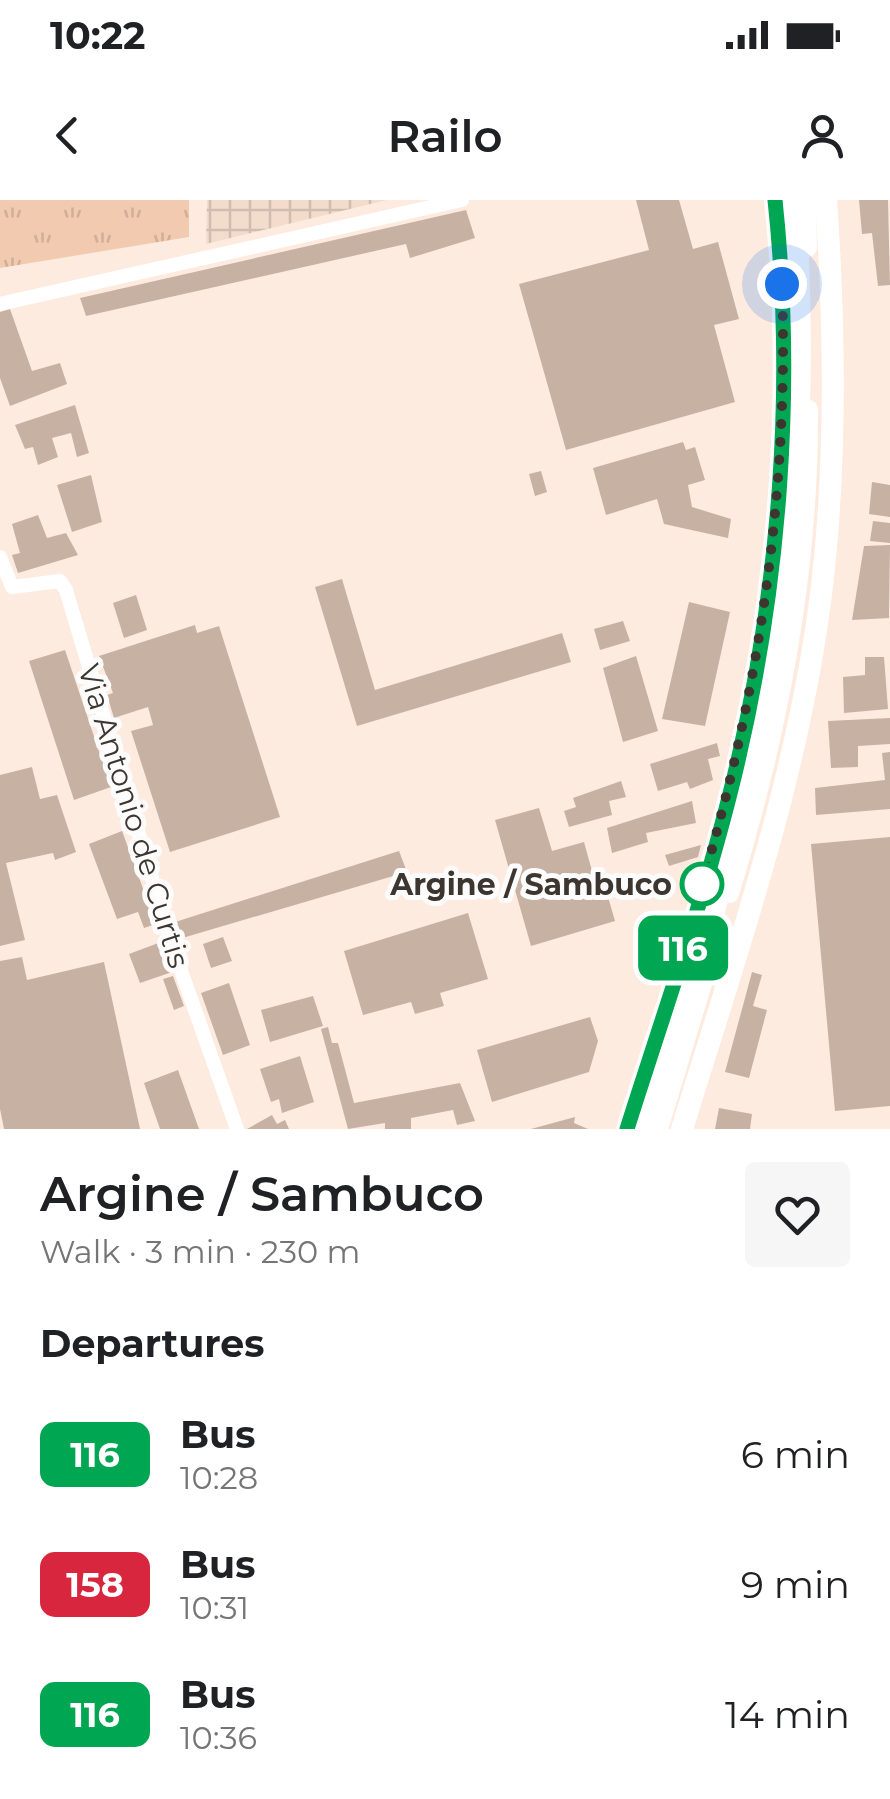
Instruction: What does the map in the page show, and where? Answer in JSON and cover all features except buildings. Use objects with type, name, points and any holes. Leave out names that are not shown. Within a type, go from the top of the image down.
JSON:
[{"type":"highway","points":[[646,1129],[738,823],[767,701],[785,592],[799,446],[794,200]]},
{"type":"highway","points":[[682,1129],[775,827],[822,590],[834,447],[826,200]]},
{"type":"street","points":[[0,304],[462,200]]},
{"type":"street","points":[[627,1129],[736,768],[760,648],[785,384],[775,200]]},
{"type":"street","points":[[659,1129],[750,828],[782,704],[800,577],[810,447],[807,200]]},
{"type":"street","name":"Via Antonio de Curtis","points":[[0,557],[12,587],[51,580],[60,581],[66,590],[173,948],[237,1129]]},
{"type":"shaded area","points":[[207,200],[387,200],[206,244]]},
{"type":"green space","points":[[0,200],[189,200],[189,237],[0,268]]},
{"type":"bus line","name":"116","points":[[627,1129],[736,768],[760,648],[776,523],[785,384],[781,252],[775,200]]},
{"type":"place","name":"Argine / Sambuco","points":[[702,884]]},
{"type":"route","points":[[702,884],[736,768],[760,648],[776,523],[785,384],[782,284]]}]
